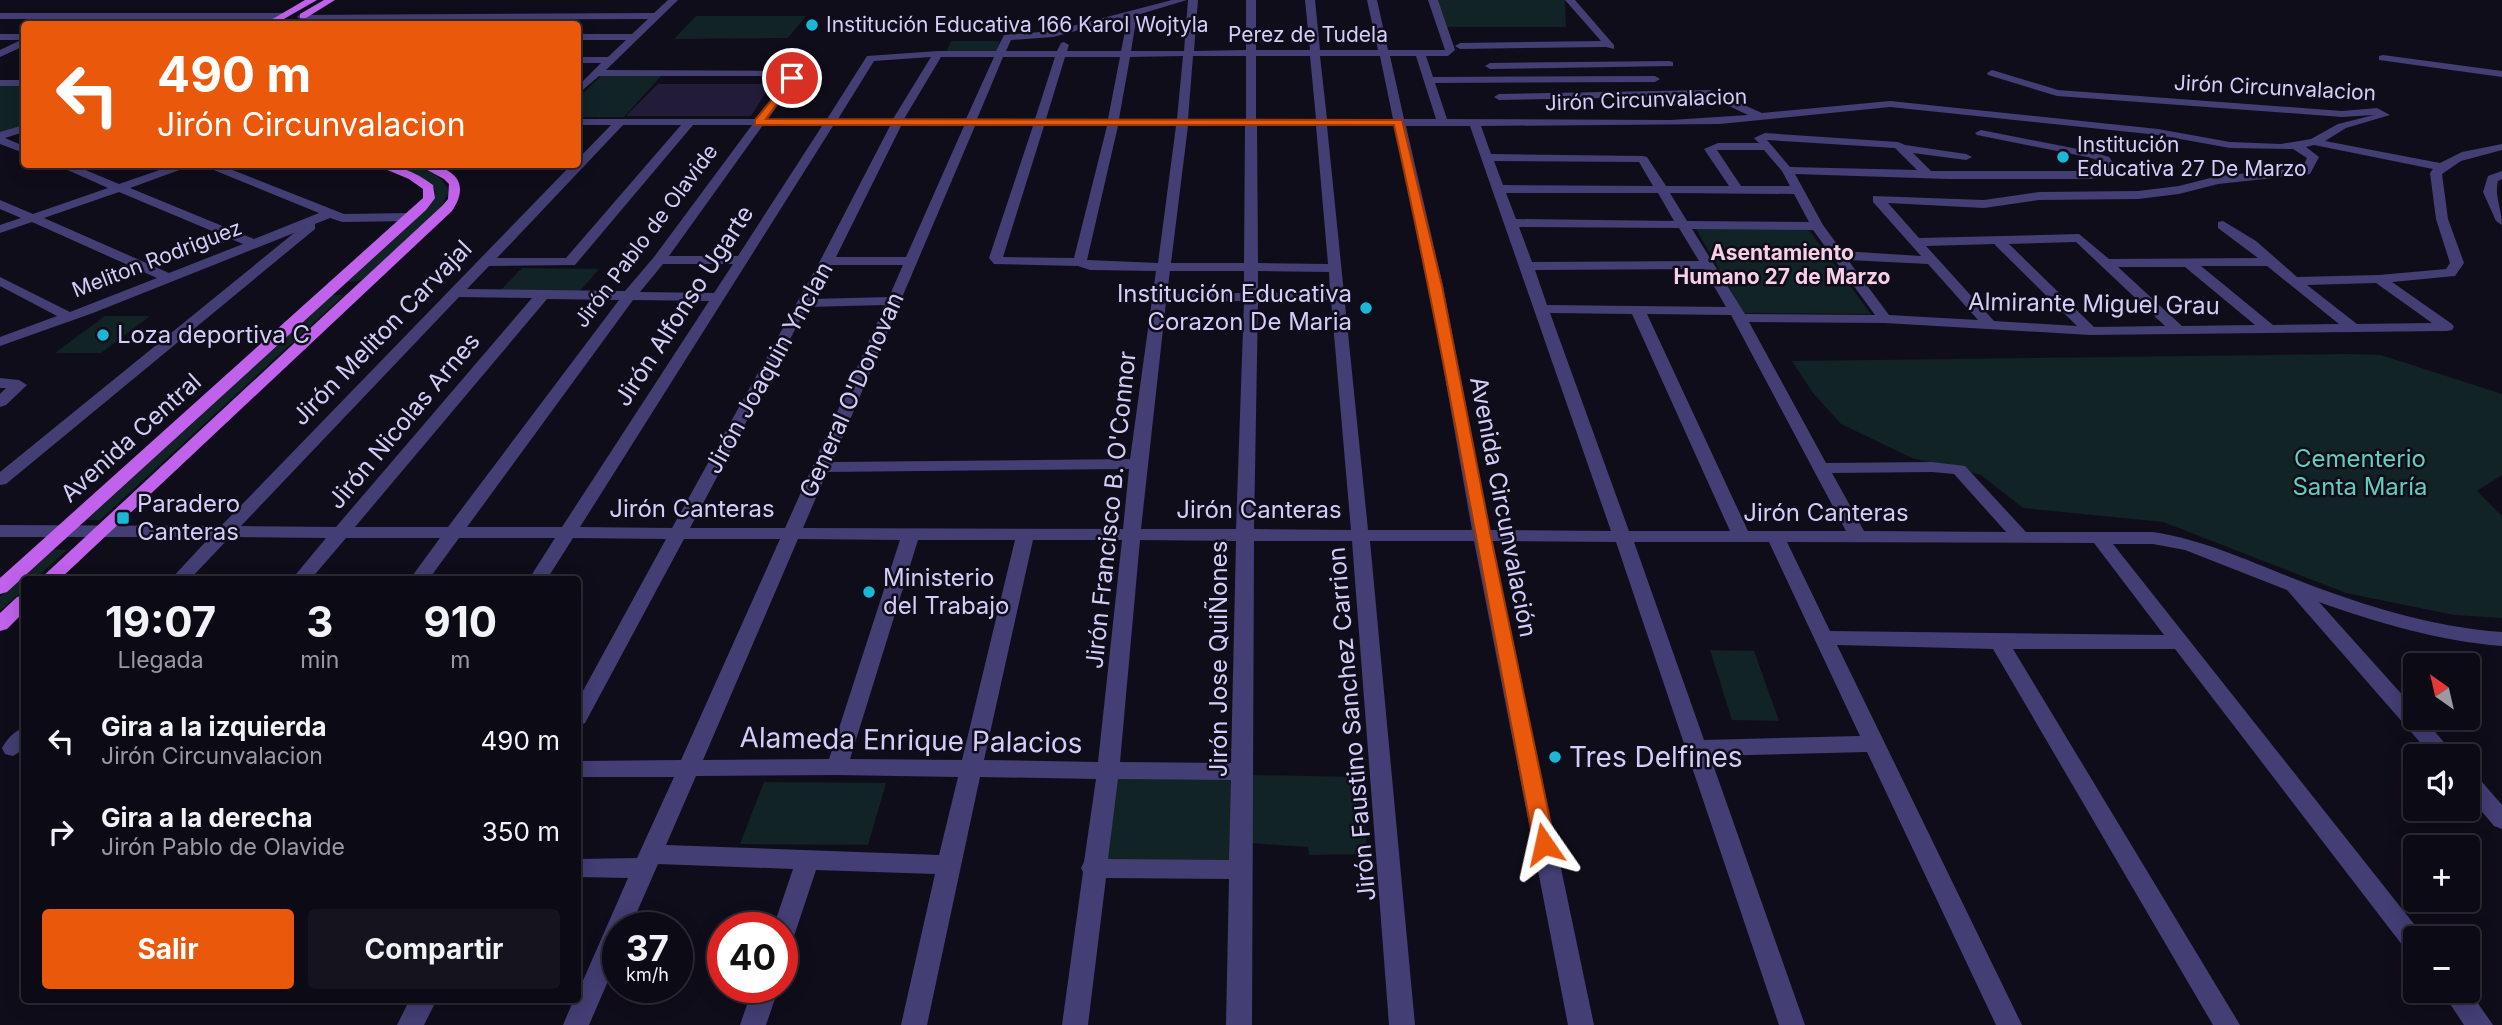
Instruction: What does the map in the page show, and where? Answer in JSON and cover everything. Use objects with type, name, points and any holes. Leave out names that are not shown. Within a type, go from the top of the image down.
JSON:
[{"type":"main road","points":[[286,20],[312,0]]},
{"type":"main road","points":[[286,20],[302,16],[330,0]]},
{"type":"main road","name":"Avenida Central","points":[[0,588],[412,217],[429,198],[429,188],[413,176],[390,168]]},
{"type":"main road","name":"Avenida Central","points":[[51,576],[439,217],[454,199],[454,184],[447,176],[430,168]]},
{"type":"main road","points":[[340,284],[368,284]]},
{"type":"main road","points":[[0,624],[21,604]]},
{"type":"street","points":[[584,83],[673,0]]},
{"type":"street","points":[[1000,53],[1007,37],[1067,31],[1182,0]]},
{"type":"street","name":"Jirón Francisco B. O'Connor","points":[[1075,1025],[1107,772],[1138,464],[1161,298],[1194,0]]},
{"type":"street","name":"Jirón Jose QuiÑones","points":[[1239,1025],[1245,534],[1251,298],[1251,0]]},
{"type":"street","name":"Jirón Faustino Sanchez Carrion","points":[[1310,0],[1402,1025]]},
{"type":"street","name":"Avenida Circunvalación","points":[[1372,0],[1436,286],[1482,537],[1581,1025]]},
{"type":"street","points":[[1433,0],[1455,48]]},
{"type":"street","points":[[1570,0],[1608,44],[1655,79],[1677,108]]},
{"type":"street","points":[[1080,262],[1113,122],[1133,13]]},
{"type":"street","points":[[0,16],[286,20]]},
{"type":"street","points":[[302,16],[656,16]]},
{"type":"street","points":[[1067,31],[1063,54],[996,258],[999,261],[1080,262],[1090,266],[1335,268]]},
{"type":"street","points":[[0,37],[21,39]]},
{"type":"street","points":[[581,37],[634,37]]},
{"type":"street","points":[[0,55],[21,41]]},
{"type":"street","name":"Perez de Tudela","points":[[871,58],[1000,53],[1441,54],[1455,48],[1608,44]]},
{"type":"street","name":"General O'Donovan","points":[[625,912],[1000,53]]},
{"type":"street","name":"Jirón Joaquin Ynclan","points":[[581,713],[827,261],[897,122],[938,54]]},
{"type":"street","points":[[1420,54],[1441,122]]},
{"type":"street","points":[[0,55],[21,57]]},
{"type":"street","name":"Jirón Alfonso Ugarte","points":[[539,576],[871,58]]},
{"type":"street","points":[[2383,58],[2502,75]]},
{"type":"street","points":[[581,60],[610,60]]},
{"type":"street","points":[[1490,66],[1669,64]]},
{"type":"street","name":"Jirón Circunvalacion","points":[[581,122],[1671,122],[1677,108],[1759,116],[1890,104],[2158,132],[2230,145],[2297,146],[2314,142],[2342,126],[2385,115],[2377,111],[2342,114],[2066,94],[1992,73]]},
{"type":"street","name":"Jirón Pablo de Olavide","points":[[421,576],[792,78],[790,75],[584,83]]},
{"type":"street","points":[[1429,80],[1655,79]]},
{"type":"street","points":[[1491,80],[1510,123]]},
{"type":"street","points":[[0,83],[21,83]]},
{"type":"street","points":[[1499,97],[1677,108],[1710,93],[1759,116]]},
{"type":"street","name":"Jirón Meliton Carvajal","points":[[585,151],[620,122]]},
{"type":"street","points":[[486,262],[570,262],[690,122]]},
{"type":"street","points":[[1671,122],[1689,132],[1763,141],[1898,145],[1927,174]]},
{"type":"street","points":[[1474,123],[1512,223],[1613,517],[1623,537],[1792,1025]]},
{"type":"street","points":[[0,138],[21,129]]},
{"type":"street","points":[[1787,170],[2090,176],[2104,173],[2110,167],[2105,159],[2089,154],[1981,133]]},
{"type":"street","points":[[0,138],[21,148]]},
{"type":"street","points":[[1763,141],[1800,190],[1816,226],[1885,319]]},
{"type":"street","points":[[1738,190],[1710,149],[1763,141]]},
{"type":"street","points":[[2314,142],[2441,167]]},
{"type":"street","points":[[1992,326],[1929,260],[1877,199],[1984,204],[2039,196],[2138,195],[2179,190],[2218,180],[2306,171],[2313,157],[2297,146]]},
{"type":"street","points":[[2297,282],[2451,273],[2457,263],[2442,219],[2436,173],[2441,167],[2480,151],[2502,147]]},
{"type":"street","points":[[1901,148],[1966,157]]},
{"type":"street","points":[[1487,157],[1643,159],[1664,189],[1738,314],[1858,537]]},
{"type":"street","points":[[70,168],[255,244]]},
{"type":"street","points":[[0,229],[178,168]]},
{"type":"street","points":[[215,168],[342,218],[412,217]]},
{"type":"street","name":"Jirón Meliton Carvajal","points":[[183,576],[458,293],[570,168]]},
{"type":"street","points":[[2502,175],[2493,179],[2489,192],[2502,221]]},
{"type":"street","points":[[1499,189],[1800,190]]},
{"type":"street","points":[[0,204],[170,278]]},
{"type":"street","name":"Meliton Rodriguez","points":[[0,342],[329,214]]},
{"type":"street","points":[[0,480],[310,226],[308,223]]},
{"type":"street","points":[[1512,223],[1816,226]]},
{"type":"street","points":[[2223,225],[2251,244],[2351,327]]},
{"type":"street","points":[[1914,242],[2079,239],[2178,330]]},
{"type":"street","points":[[2000,242],[2090,331]]},
{"type":"street","points":[[1838,255],[1929,260]]},
{"type":"street","points":[[659,260],[742,260]]},
{"type":"street","points":[[827,261],[910,261]]},
{"type":"street","points":[[2107,262],[2270,262]]},
{"type":"street","points":[[2189,263],[2269,329]]},
{"type":"street","points":[[1527,266],[1709,265]]},
{"type":"street","name":"Almirante Miguel Grau","points":[[1541,309],[1637,309],[2090,331],[2447,327],[2379,279]]},
{"type":"street","points":[[0,281],[67,316]]},
{"type":"street","points":[[458,293],[717,298]]},
{"type":"street","name":"Jirón Nicolas Arnes","points":[[304,576],[543,294]]},
{"type":"street","points":[[1161,298],[1337,296]]},
{"type":"street","points":[[802,303],[894,301]]},
{"type":"street","points":[[1637,309],[1742,537]]},
{"type":"street","points":[[0,383],[19,385],[0,402]]},
{"type":"street","points":[[821,467],[1138,464]]},
{"type":"street","points":[[1823,468],[1932,467],[1959,470],[2021,537]]},
{"type":"street","name":"Jirón Canteras","points":[[0,531],[2021,537],[2177,541],[2370,612],[2436,629],[2500,641]]},
{"type":"street","points":[[836,767],[911,533]]},
{"type":"street","points":[[914,1025],[947,865],[972,769],[1025,534]]},
{"type":"street","points":[[1775,537],[2009,1025]]},
{"type":"street","points":[[2099,538],[2403,927]]},
{"type":"street","points":[[2293,585],[2434,744]]},
{"type":"street","points":[[1824,638],[2180,642]]},
{"type":"street","points":[[1999,642],[2227,1025]]},
{"type":"street","points":[[1696,748],[1874,744]]},
{"type":"street","name":"Alameda Enrique Palacios","points":[[581,769],[836,767],[1243,772]]},
{"type":"street","points":[[2480,795],[2502,820]]},
{"type":"street","points":[[581,868],[647,861],[807,861],[947,865]]},
{"type":"street","points":[[790,912],[807,861]]},
{"type":"street","points":[[1093,868],[1242,870]]},
{"type":"street","name":"General O'Donovan","points":[[576,1025],[602,965]]},
{"type":"street","points":[[410,1025],[422,1003]]},
{"type":"street","points":[[753,1025],[761,1003]]},
{"type":"street","points":[[2463,1003],[2480,1025]]},
{"type":"green space","points":[[1438,0],[1565,0],[1566,27],[1447,27]]},
{"type":"green space","points":[[696,16],[806,16],[788,38],[674,39]]},
{"type":"green space","points":[[951,41],[1000,41],[996,52],[946,52]]},
{"type":"green space","points":[[602,75],[662,75],[624,117],[581,117],[581,95]]},
{"type":"green space","points":[[0,84],[21,84],[21,128],[0,134]]},
{"type":"green space","points":[[394,168],[418,168],[431,172],[439,177],[449,192],[439,210],[362,280],[349,282],[348,280],[434,199],[436,192],[432,184]]},
{"type":"green space","points":[[1695,227],[1808,229],[1871,314],[1744,313]]},
{"type":"green space","points":[[522,268],[599,269],[580,291],[501,290]]},
{"type":"green space","points":[[331,295],[344,295],[100,520],[84,520]]},
{"type":"green space","name":"Loza deportiva C","points":[[105,316],[150,316],[101,353],[55,353]]},
{"type":"green space","name":"Cementerio Santa María","points":[[2381,355],[2502,394],[2502,475],[2477,491],[2502,516],[2502,618],[2454,615],[2346,593],[2163,522],[2023,508],[1981,475],[1912,458],[1841,424],[1813,393],[1792,361]]},
{"type":"green space","points":[[53,549],[67,550],[38,576],[23,576]]},
{"type":"green space","points":[[21,578],[21,592],[0,611],[0,597]]},
{"type":"green space","points":[[1710,650],[1754,651],[1779,721],[1732,720]]},
{"type":"green space","points":[[1110,774],[1237,776],[1234,860],[1099,860]]},
{"type":"green space","points":[[1250,775],[1358,777],[1368,854],[1309,855],[1308,847],[1250,843]]},
{"type":"green space","points":[[764,782],[886,783],[868,845],[740,844]]},
{"type":"building","points":[[658,84],[771,84],[751,116],[626,116]]},
{"type":"place","name":"Institución Educativa 166 Karol Wojtyla","points":[[812,25]]},
{"type":"place","name":"Institución Educativa 27 De Marzo","points":[[2063,157]]},
{"type":"place","name":"Institución Educativa Corazon De Maria","points":[[1366,308]]},
{"type":"place","name":"Loza deportiva C","points":[[103,335]]},
{"type":"place","name":"Paradero Canteras","points":[[123,518]]},
{"type":"place","name":"Ministerio del Trabajo","points":[[869,592]]},
{"type":"place","name":"Tres Delfines","points":[[1555,757]]},
{"type":"district","name":"Asentamiento Humano 27 de Marzo","points":[[1782,265]]},
{"type":"route","points":[[792,78],[759,122],[1398,122],[1436,286],[1482,537],[1544,844]]}]
